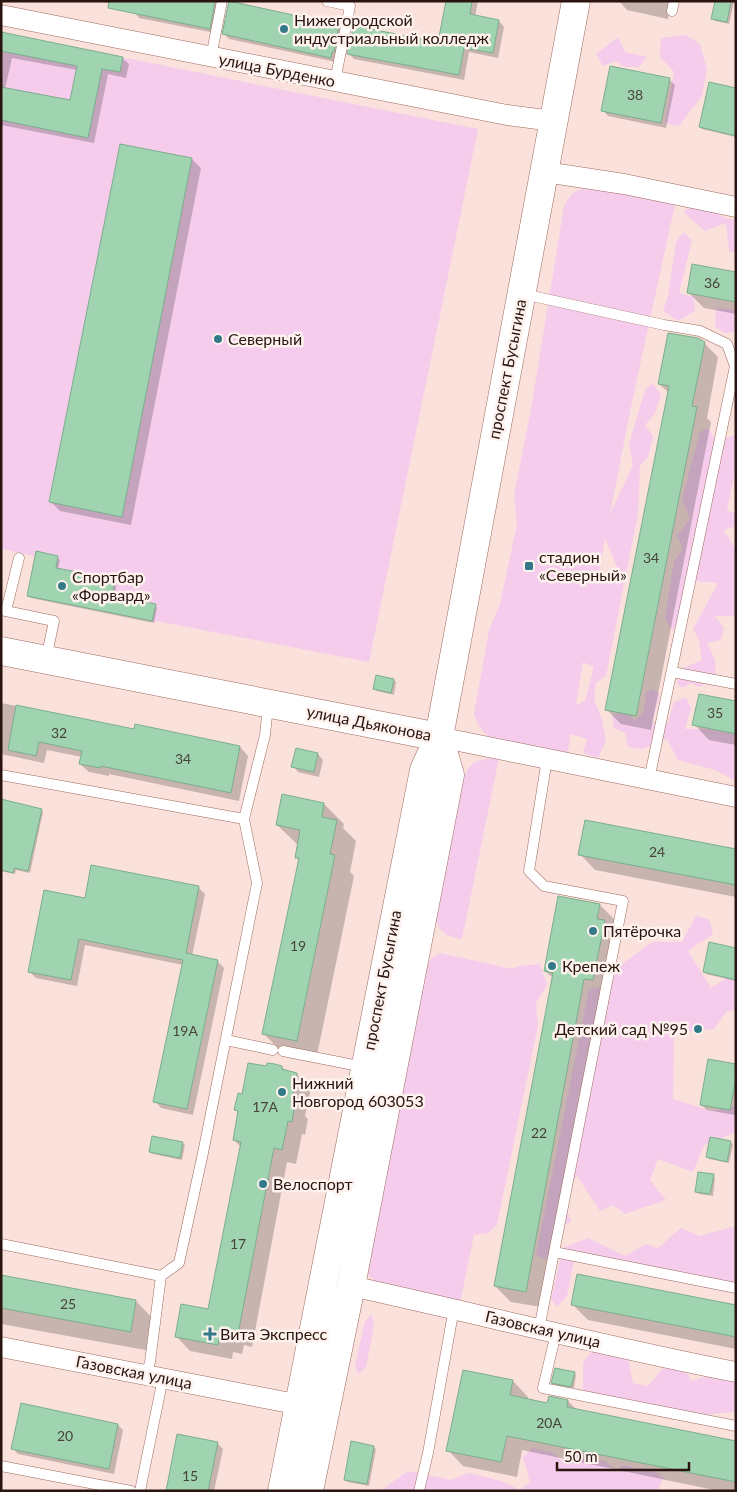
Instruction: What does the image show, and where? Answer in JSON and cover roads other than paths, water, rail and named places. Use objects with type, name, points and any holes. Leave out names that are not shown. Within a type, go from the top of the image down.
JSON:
[{"type":"main road","name":"проспект Бусыгина","points":[[282,1491],[424,770],[439,737],[576,1]]},
{"type":"main road","name":"улица Дьяконова","points":[[1,651],[439,737]]},
{"type":"main road","name":"проспект Бусыгина","points":[[309,1491],[351,1286],[450,775],[439,737]]},
{"type":"street","name":"улица Бурденко","points":[[1,15],[507,115],[553,121]]},
{"type":"street","points":[[544,172],[624,184],[736,207]]},
{"type":"street","name":"улица Дьяконова","points":[[439,737],[736,797]]},
{"type":"street","name":"Газовская улица","points":[[351,1286],[454,1308],[664,1358],[736,1372]]},
{"type":"street","name":"Газовская улица","points":[[1,1348],[325,1410]]},
{"type":"lane","points":[[211,57],[222,1]]},
{"type":"lane","points":[[326,1],[350,6],[335,81]]},
{"type":"lane","points":[[522,293],[664,325],[700,331],[727,344],[736,366],[649,780]]},
{"type":"lane","points":[[19,558],[4,610],[54,621],[46,660]]},
{"type":"lane","points":[[672,672],[736,684]]},
{"type":"lane","points":[[140,1491],[155,1376],[150,1362],[161,1276],[179,1263],[257,882],[244,819],[264,735],[268,704]]},
{"type":"lane","points":[[547,758],[529,871],[544,886],[623,901],[554,1252],[543,1388],[736,1426]]},
{"type":"lane","points":[[1,775],[244,819]]},
{"type":"lane","points":[[226,1040],[365,1067]]},
{"type":"lane","points":[[1,1244],[161,1276]]},
{"type":"lane","points":[[554,1252],[736,1288]]},
{"type":"lane","points":[[420,1491],[454,1308]]},
{"type":"lane","points":[[1,1466],[131,1491]]},
{"type":"place","name":"Нижегородской индустриальный колледж","points":[[284,29]]},
{"type":"place","name":"Северный","points":[[218,339]]},
{"type":"place","name":"стадион «Северный»","points":[[529,566]]},
{"type":"place","name":"Спортбар «Форвард»","points":[[62,586]]},
{"type":"place","name":"Пятёрочка","points":[[593,931]]},
{"type":"place","name":"Крепеж","points":[[552,966]]},
{"type":"place","name":"Детский сад №95","points":[[698,1029]]},
{"type":"place","name":"Нижний Новгород 603053","points":[[282,1092]]},
{"type":"place","name":"Велоспорт","points":[[263,1184]]},
{"type":"place","name":"Вита Экспресс","points":[[210,1334]]}]
